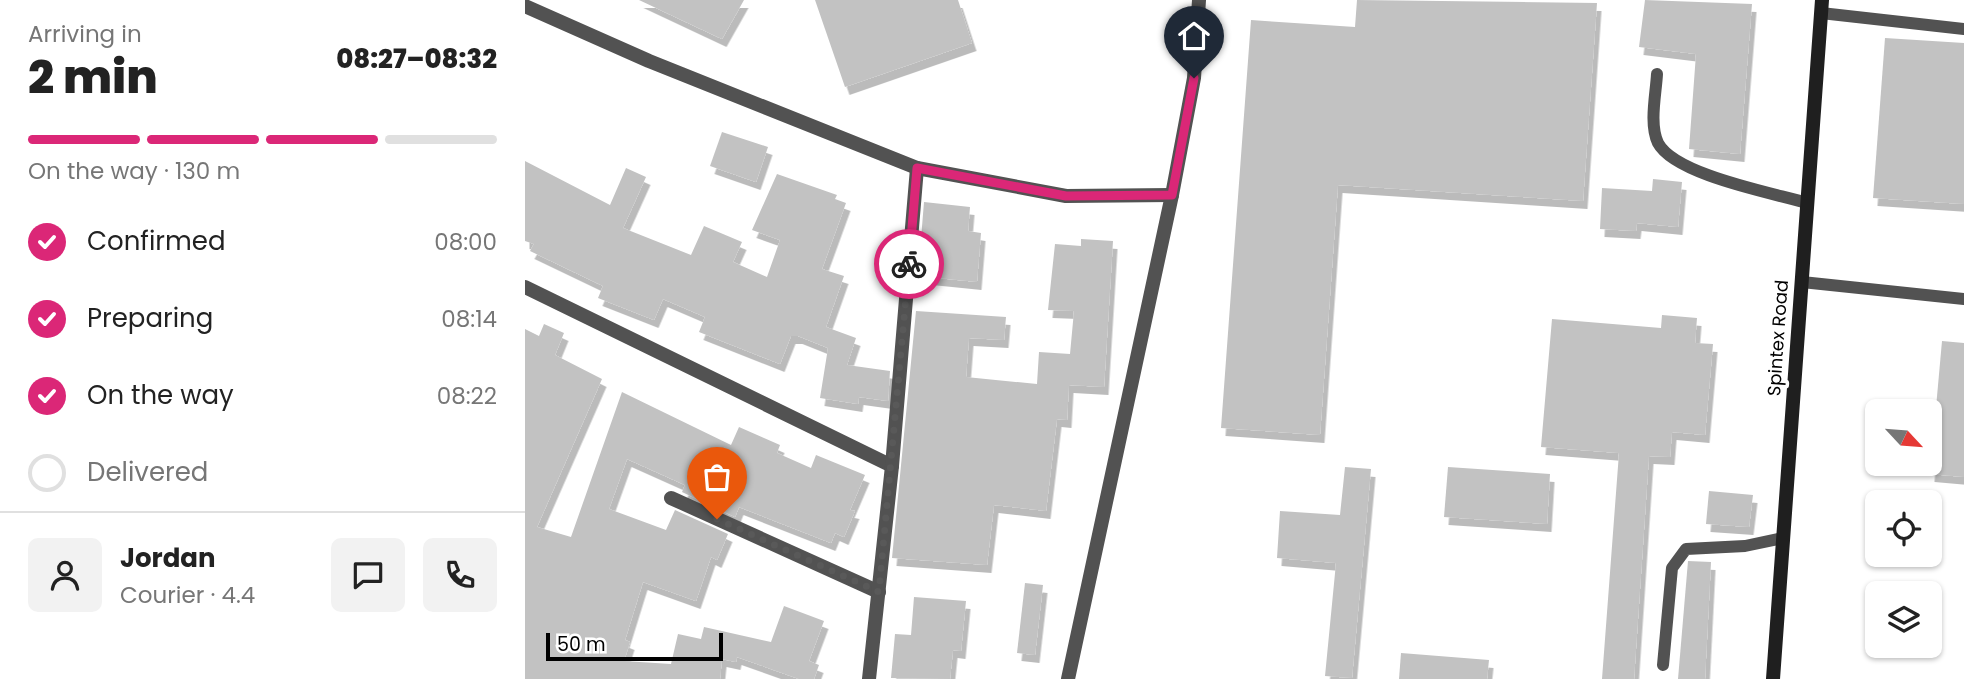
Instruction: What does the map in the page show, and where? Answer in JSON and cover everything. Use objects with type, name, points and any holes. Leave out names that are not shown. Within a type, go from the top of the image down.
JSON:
[{"type":"main road","name":"Spintex Road","points":[[1773,679],[1821,6]]},
{"type":"street","points":[[1068,679],[1172,195],[1194,78],[1199,0]]},
{"type":"street","points":[[525,6],[649,61],[917,168],[1066,196],[1172,195]]},
{"type":"street","points":[[869,679],[892,466],[917,168]]},
{"type":"street","points":[[525,287],[892,466]]},
{"type":"street","points":[[671,498],[879,592]]},
{"type":"lane","points":[[1821,6],[1964,29]]},
{"type":"lane","points":[[1657,74],[1654,125],[1659,144],[1676,160],[1702,173],[1807,203]]},
{"type":"lane","points":[[1801,282],[1964,299]]},
{"type":"lane","points":[[1663,664],[1669,588],[1672,568],[1678,557],[1686,549],[1745,546],[1783,538]]},
{"type":"building","points":[[639,0],[744,0],[722,39]]},
{"type":"building","points":[[815,0],[958,0],[972,43],[845,87]]},
{"type":"building","points":[[1357,0],[1597,3],[1583,201],[1338,185],[1320,435],[1221,428],[1251,20],[1355,27]]},
{"type":"building","points":[[1645,0],[1752,4],[1740,154],[1689,149],[1696,54],[1639,47]]},
{"type":"building","points":[[1885,38],[1964,43],[1964,204],[1873,198]]},
{"type":"building","points":[[722,132],[768,147],[756,182],[710,166]]},
{"type":"building","points":[[525,161],[610,205],[626,168],[646,177],[623,228],[691,255],[704,226],[742,242],[733,262],[767,277],[780,240],[752,230],[777,174],[837,195],[835,199],[846,203],[822,269],[844,276],[826,327],[856,338],[847,365],[890,371],[888,401],[859,397],[858,404],[820,398],[828,348],[798,336],[791,336],[780,364],[699,332],[705,317],[663,299],[654,320],[598,298],[603,286],[530,251],[534,244],[525,241]]},
{"type":"building","points":[[1653,179],[1682,182],[1678,227],[1637,223],[1636,231],[1600,229],[1602,188],[1652,191]]},
{"type":"building","points":[[924,202],[970,207],[968,231],[981,233],[977,282],[918,276]]},
{"type":"building","points":[[1081,239],[1113,241],[1104,387],[1069,385],[1067,420],[1057,419],[1046,511],[994,505],[987,565],[892,558],[916,311],[1006,317],[1004,340],[969,338],[966,377],[1037,384],[1039,352],[1070,354],[1074,311],[1048,310],[1055,244],[1081,246]]},
{"type":"building","points":[[1662,315],[1697,318],[1695,343],[1713,344],[1705,435],[1672,432],[1670,457],[1649,456],[1634,679],[1602,679],[1619,453],[1541,447],[1552,319],[1661,328]]},
{"type":"building","points":[[544,324],[564,333],[555,355],[602,379],[537,527],[571,537],[622,392],[731,445],[739,427],[780,445],[777,453],[811,468],[816,455],[865,475],[850,510],[855,511],[844,537],[835,533],[831,543],[739,507],[735,517],[682,492],[685,485],[627,459],[609,509],[666,530],[675,510],[728,534],[717,560],[711,557],[696,601],[643,582],[625,640],[630,642],[624,661],[671,664],[678,634],[701,639],[704,627],[771,642],[784,606],[824,621],[809,661],[819,665],[814,679],[799,679],[737,657],[736,662],[722,659],[720,679],[525,679],[525,329],[539,336]]},
{"type":"building","points":[[1942,341],[1964,343],[1964,477],[1943,475],[1943,399],[1937,399]]},
{"type":"building","points":[[1345,467],[1371,469],[1352,678],[1325,676],[1336,563],[1277,558],[1280,511],[1340,515]]},
{"type":"building","points":[[1448,467],[1550,474],[1547,524],[1444,517]]},
{"type":"building","points":[[1709,491],[1753,495],[1749,527],[1706,524]]},
{"type":"building","points":[[1688,561],[1711,562],[1705,679],[1678,679]]},
{"type":"building","points":[[1025,583],[1043,585],[1035,655],[1017,653]]},
{"type":"building","points":[[914,597],[966,601],[961,651],[953,650],[950,679],[891,678],[895,634],[911,635]]},
{"type":"building","points":[[1401,653],[1489,660],[1487,679],[1399,679]]},
{"type":"way so far","points":[[717,519],[879,592],[909,264]]},
{"type":"route","points":[[909,264],[917,168],[1066,196],[1172,195],[1194,78]]}]
